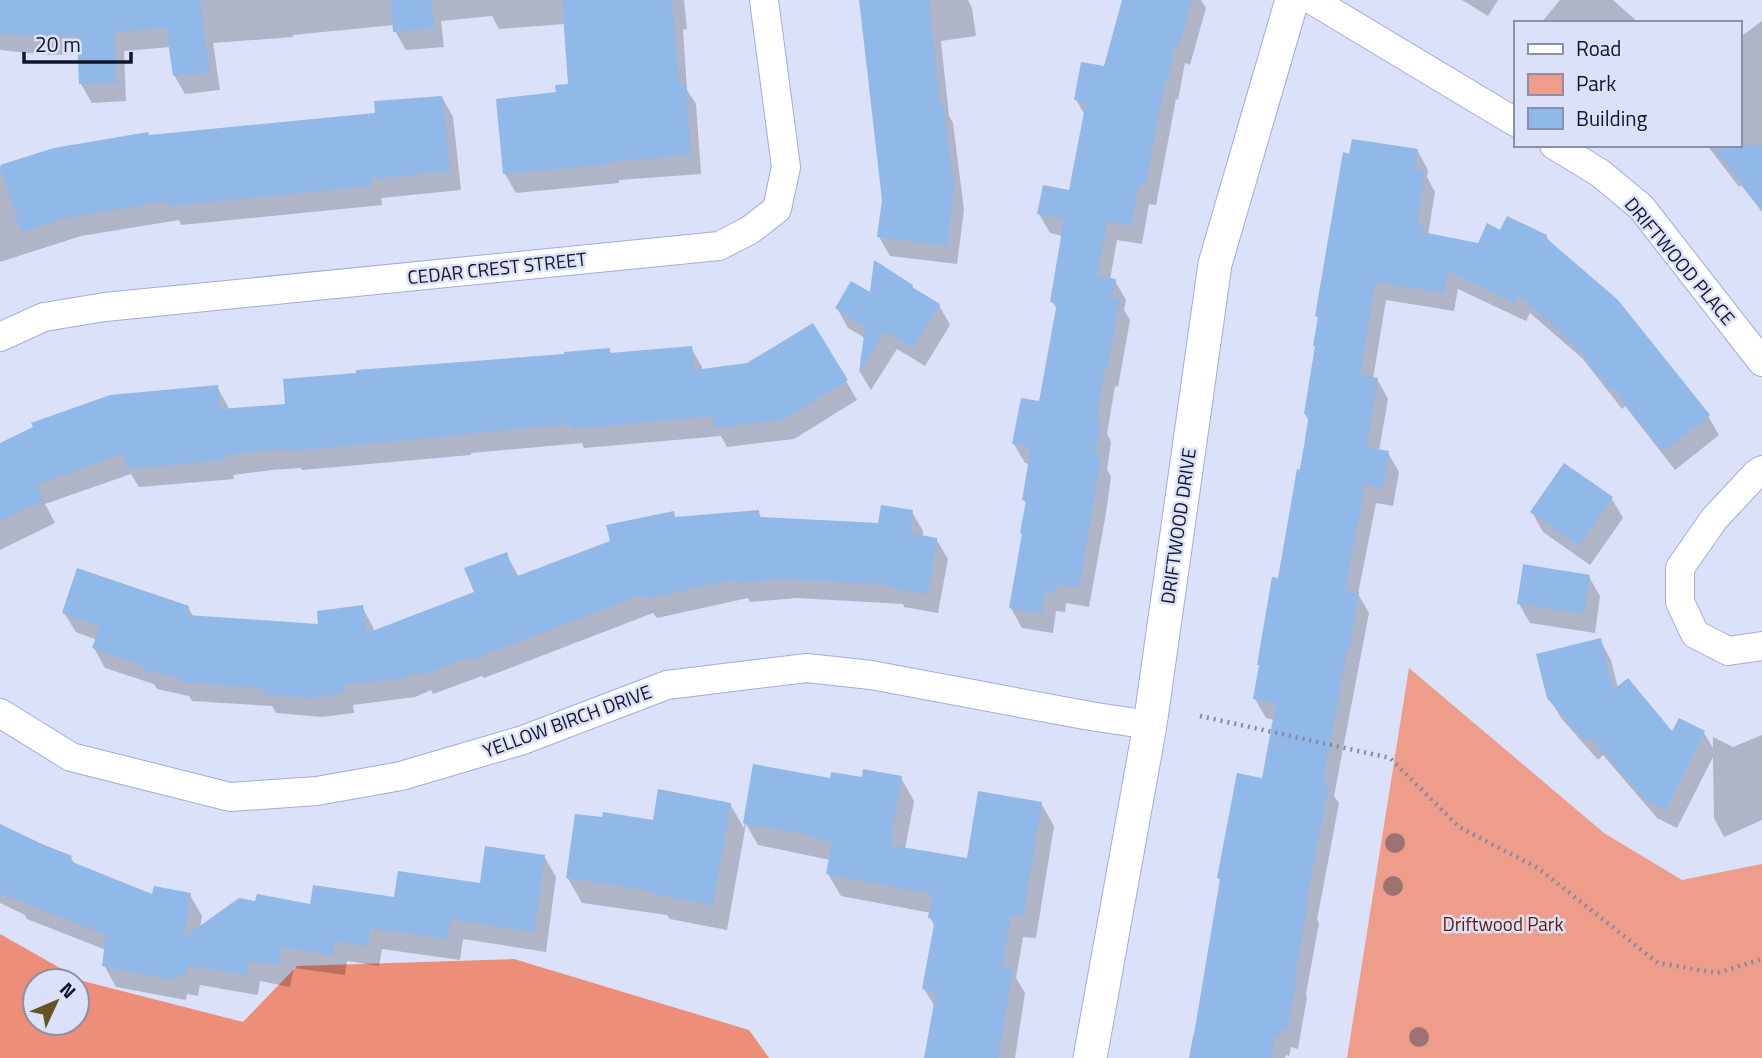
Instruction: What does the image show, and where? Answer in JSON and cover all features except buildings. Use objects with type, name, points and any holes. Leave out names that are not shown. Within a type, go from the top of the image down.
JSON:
[{"type":"street","name":"CEDAR CREST STREET","points":[[0,337],[44,317],[105,307],[719,246],[750,230],[777,209],[786,167],[764,0]]},
{"type":"street","name":"DRIFTWOOD DRIVE","points":[[1090,1058],[1150,725],[1215,264],[1292,0]]},
{"type":"street","points":[[1312,0],[1514,121]]},
{"type":"street","name":"DRIFTWOOD PLACE","points":[[1557,147],[1600,173],[1641,207],[1762,362]]},
{"type":"street","points":[[1762,470],[1714,519],[1680,568],[1680,602],[1695,634],[1728,651],[1762,646]]},
{"type":"street","name":"YELLOW BIRCH DRIVE","points":[[0,713],[71,757],[230,797],[317,791],[401,776],[523,740],[667,685],[807,668],[871,675],[1150,725]]},
{"type":"path","points":[[1200,716],[1390,758],[1459,827],[1538,868],[1658,963],[1717,973],[1762,959]]},
{"type":"green space","name":"Driftwood Park","points":[[1409,668],[1604,833],[1682,880],[1762,864],[1762,1058],[1347,1058]]},
{"type":"shaded area","points":[[0,934],[58,967],[21,967],[21,1037],[91,1037],[91,983],[243,1022],[297,966],[514,959],[749,1030],[769,1058],[0,1058]]}]
